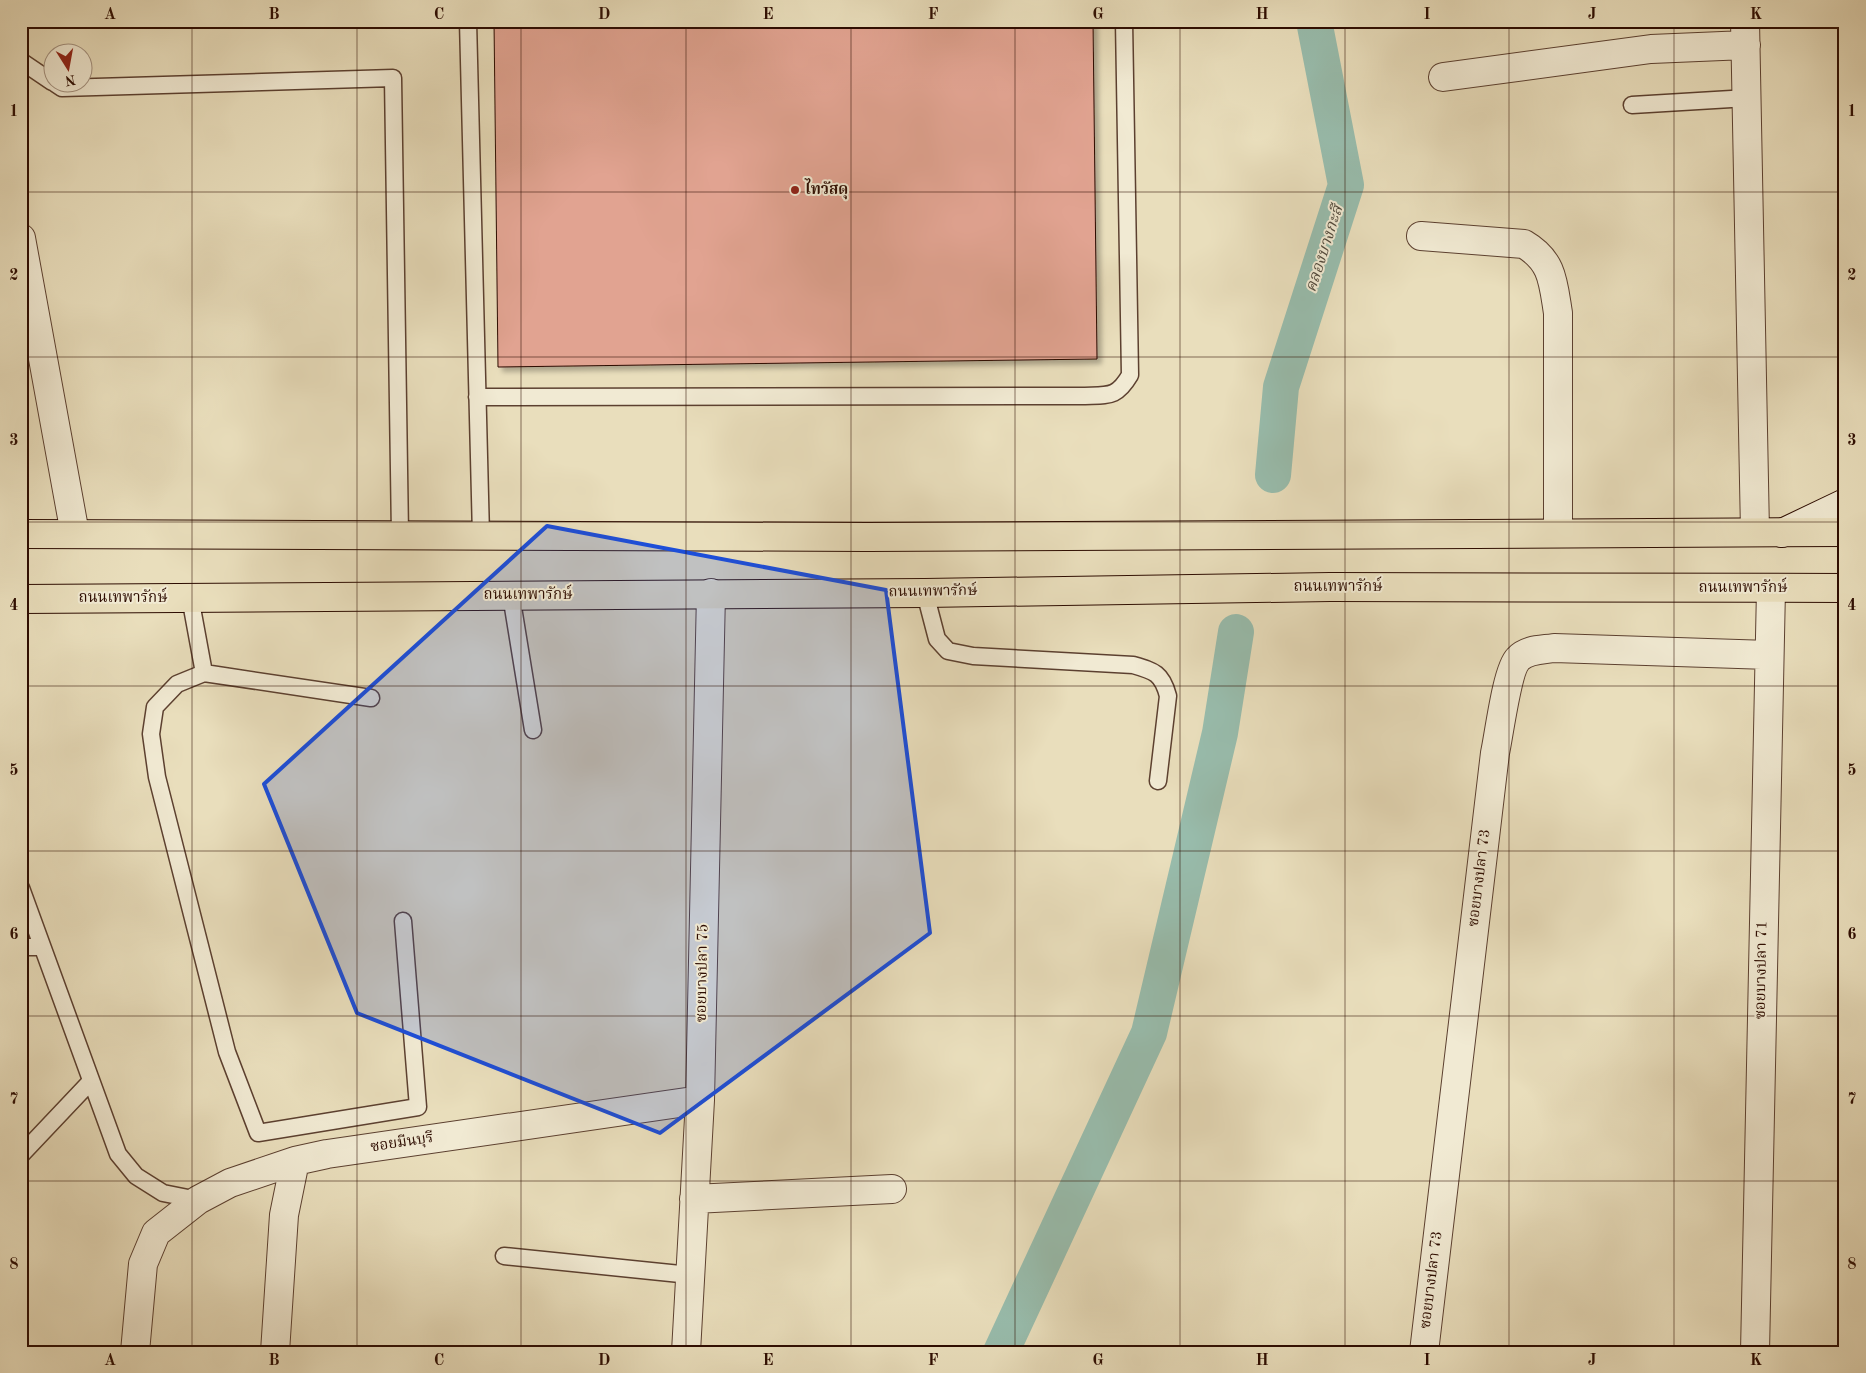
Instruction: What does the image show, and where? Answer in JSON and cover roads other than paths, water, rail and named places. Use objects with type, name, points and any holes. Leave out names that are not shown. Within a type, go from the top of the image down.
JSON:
[{"type":"main road","points":[[21,534],[878,537],[1845,532]]},
{"type":"main road","name":"ถนนเทพารักษ์","points":[[21,599],[925,593],[1330,587],[1845,588]]},
{"type":"street","points":[[1443,77],[1651,49],[1746,33],[1755,532]]},
{"type":"street","points":[[1421,236],[1524,244],[1537,252],[1546,263],[1553,281],[1558,313],[1558,533]]},
{"type":"street","points":[[21,238],[75,534]]},
{"type":"street","points":[[1782,533],[1845,503]]},
{"type":"street","points":[[1802,587],[1845,599]]},
{"type":"street","name":"ซอยบางปลา 71","points":[[1754,1352],[1771,589]]},
{"type":"street","name":"ซอยบางปลา 75","points":[[686,1352],[700,1100],[711,593]]},
{"type":"street","name":"ซอยบางปลา 73","points":[[1424,1352],[1495,753],[1510,676],[1517,659],[1531,650],[1554,648],[1769,654]]},
{"type":"street","name":"ซอยมีนบุรี","points":[[135,1352],[143,1264],[156,1233],[198,1200],[230,1183],[295,1161],[327,1154],[700,1100]]},
{"type":"street","points":[[275,1352],[284,1215],[295,1161]]},
{"type":"street","points":[[694,1199],[892,1189]]},
{"type":"lane","points":[[468,21],[482,536]]},
{"type":"lane","points":[[477,397],[1104,396],[1121,390],[1130,375],[1124,21]]},
{"type":"lane","points":[[21,61],[42,75]]},
{"type":"lane","points":[[92,87],[393,78],[400,535]]},
{"type":"lane","points":[[1632,105],[1748,98]]},
{"type":"lane","points":[[925,593],[937,639],[948,651],[972,656],[1132,665],[1153,671],[1164,683],[1168,696],[1158,782]]},
{"type":"lane","points":[[511,595],[534,730]]},
{"type":"lane","points":[[190,597],[204,673]]},
{"type":"lane","points":[[371,698],[204,673],[177,684],[155,707],[150,734],[157,778],[227,1052],[258,1133],[418,1107],[403,921]]},
{"type":"lane","points":[[21,888],[118,1154],[136,1176],[163,1193],[198,1200]]},
{"type":"lane","points":[[21,947],[42,946]]},
{"type":"lane","points":[[21,1155],[91,1081]]},
{"type":"lane","points":[[504,1256],[690,1275]]},
{"type":"waterway","name":"คลองบางกะสี","points":[[1273,475],[1281,387],[1346,185],[1314,21]]},
{"type":"waterway","points":[[1001,1352],[1149,1033],[1220,733],[1236,632]]},
{"type":"place","name":"ไทวัสดุ","points":[[795,190]]}]
